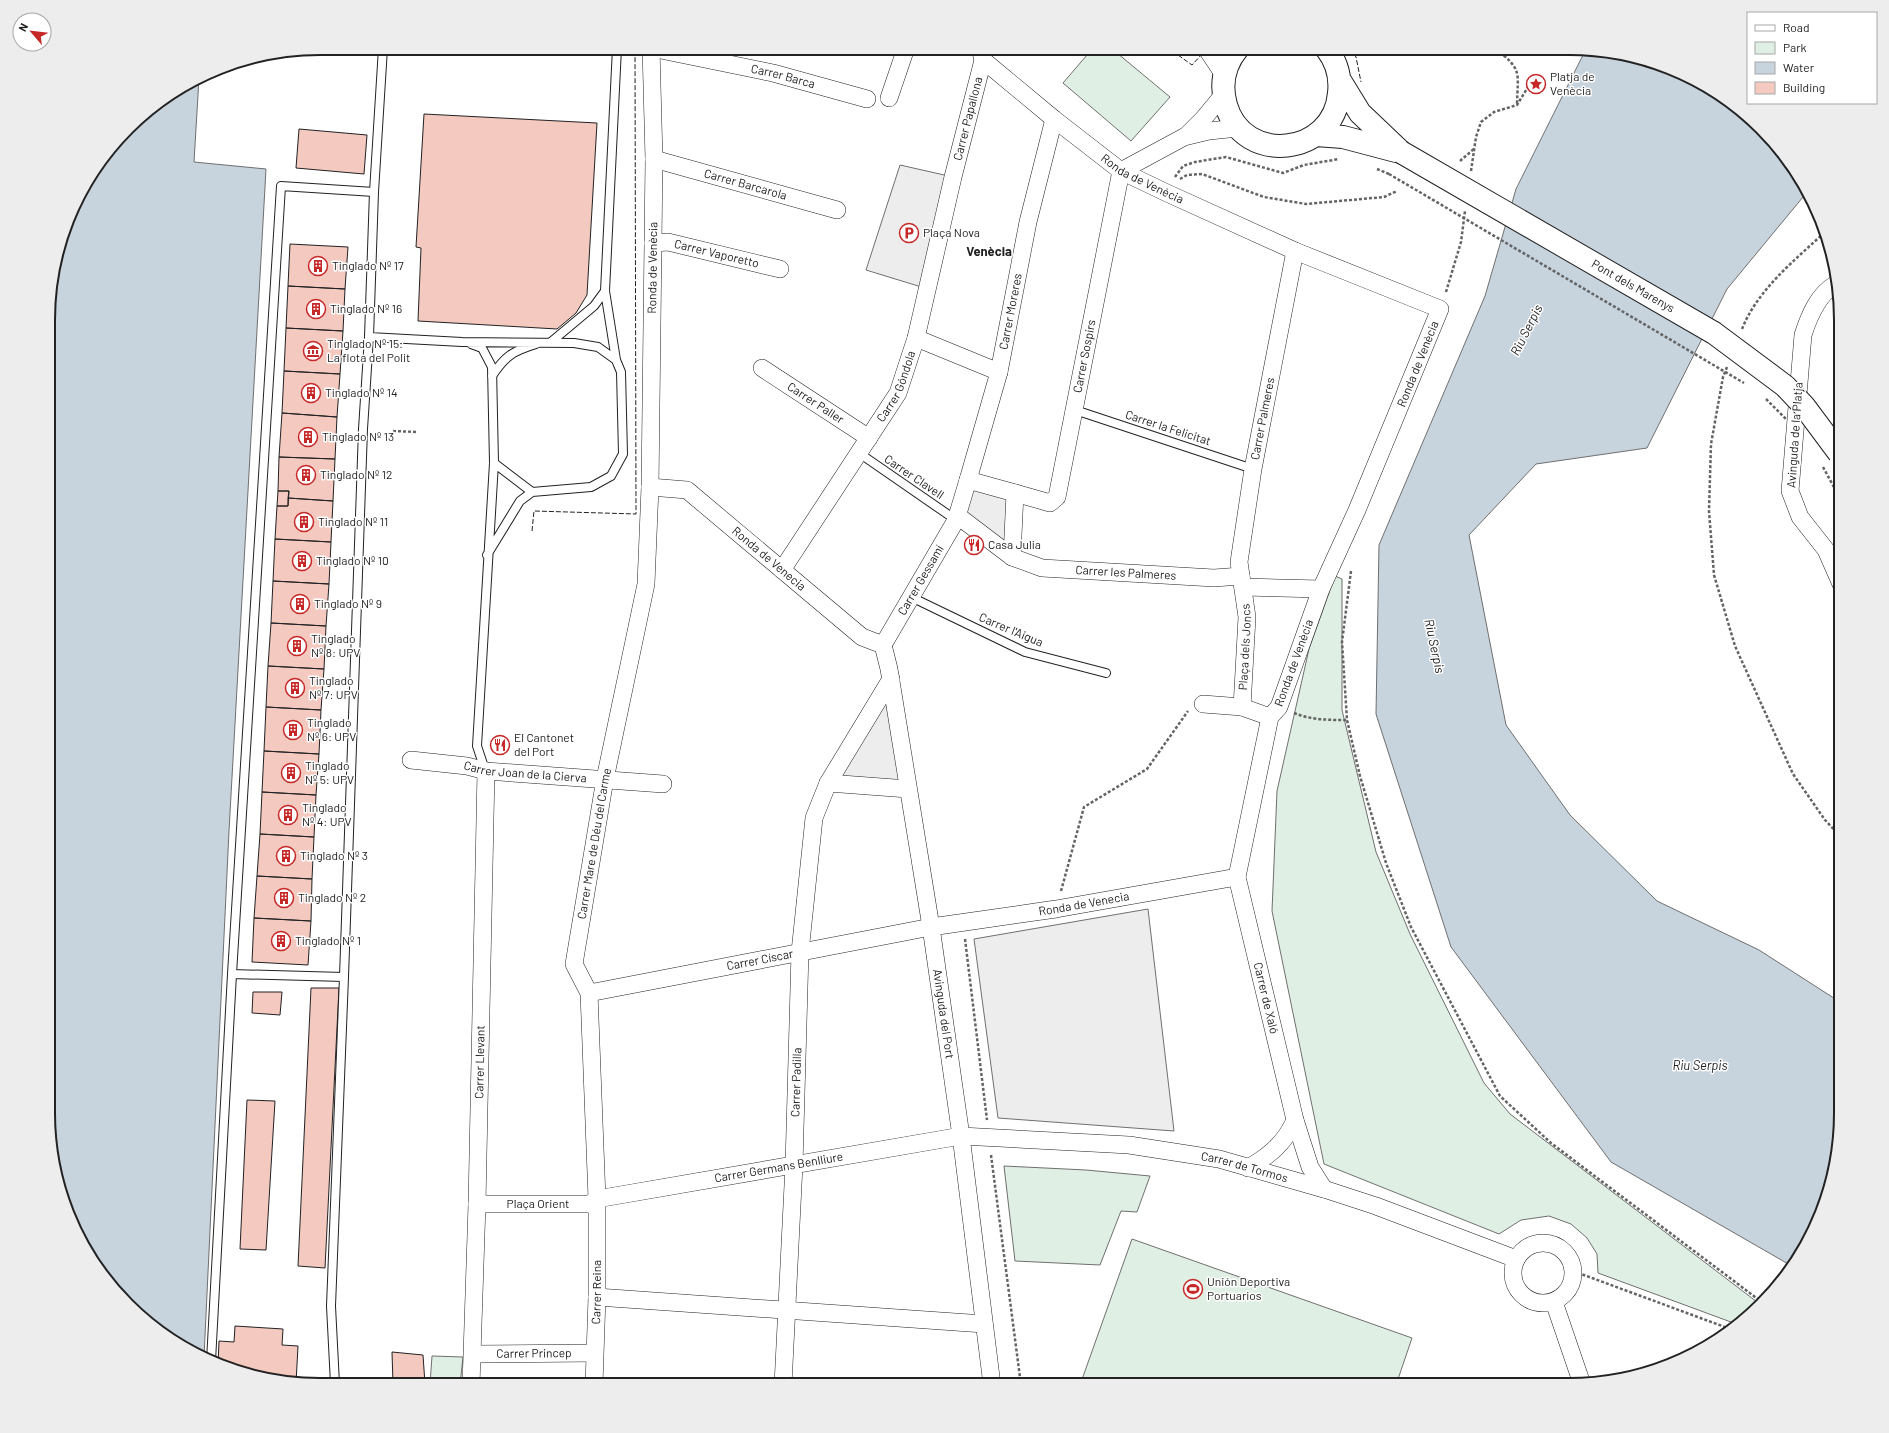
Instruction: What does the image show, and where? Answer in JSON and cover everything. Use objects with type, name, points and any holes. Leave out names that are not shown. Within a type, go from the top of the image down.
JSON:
[{"type":"highway","points":[[1233,55],[1223,85],[1228,112],[1238,128],[1258,142],[1282,146],[1300,143],[1316,135],[1330,121],[1339,102],[1340,82],[1338,68],[1332,55]]},
{"type":"highway","points":[[1340,82],[1360,113],[1400,152]]},
{"type":"highway","points":[[1316,135],[1343,137],[1400,152]]},
{"type":"highway","name":"Pont dels Marenys","points":[[1400,152],[1714,333],[1785,386],[1804,406],[1834,458]]},
{"type":"street","name":"Ronda de Venècia","points":[[650,487],[654,243],[654,159],[651,55]]},
{"type":"street","name":"Carrer Barca","points":[[685,55],[773,73],[867,98]]},
{"type":"street","points":[[889,98],[904,55]]},
{"type":"street","name":"Carrer Papallona","points":[[953,177],[982,55]]},
{"type":"street","name":"Ronda de Venècia","points":[[983,55],[1054,119],[1122,170],[1169,194],[1295,251],[1440,309],[1357,510],[1321,589],[1275,712],[1237,877]]},
{"type":"street","points":[[1184,138],[1204,118],[1223,85],[1209,55]]},
{"type":"street","name":"Carrer Moreres","points":[[968,480],[999,372],[1028,222],[1054,119]]},
{"type":"street","points":[[1122,170],[1184,138],[1209,131],[1238,128]]},
{"type":"street","name":"Carrer Barcarola","points":[[654,159],[837,210]]},
{"type":"street","name":"Carrer Sospirs","points":[[1015,493],[1050,503],[1057,497],[1122,170]]},
{"type":"street","name":"Carrer Góndola","points":[[782,570],[898,393],[916,338],[953,177]]},
{"type":"street","name":"Carrer Vaporetto","points":[[654,243],[668,242],[780,269]]},
{"type":"street","name":"Carrer Palmeres","points":[[1242,581],[1239,562],[1253,469],[1295,251]]},
{"type":"street","name":"Avinguda de la Platja","points":[[1832,286],[1811,312],[1803,335],[1790,492],[1800,517],[1826,550],[1834,568]]},
{"type":"street","points":[[916,338],[999,372]]},
{"type":"street","name":"Carrer Paller","points":[[762,368],[869,438]]},
{"type":"street","points":[[968,480],[1015,493],[1012,557]]},
{"type":"street","name":"Carrer Gessamí","points":[[882,644],[957,518],[968,480]]},
{"type":"street","name":"Ronda de Venecia","points":[[650,487],[687,490],[862,637],[882,644]]},
{"type":"street","name":"Carrer Mare de Déu del Carme","points":[[597,1199],[589,993],[574,964],[605,779],[646,584],[650,487]]},
{"type":"street","name":"Carrer les Palmeres","points":[[957,518],[1012,557],[1042,568],[1214,578],[1321,589]]},
{"type":"street","name":"Plaça dels Joncs","points":[[1242,581],[1247,617],[1242,707]]},
{"type":"street","name":"Avinguda del Port","points":[[882,644],[891,679],[931,927],[961,1136],[991,1378]]},
{"type":"street","name":"Carrer Padilla","points":[[783,1378],[794,1165],[800,952],[814,818],[828,783],[891,679]]},
{"type":"street","name":"Plaça dels Joncs","points":[[1203,704],[1242,707],[1275,712]]},
{"type":"street","name":"Carrer Joan de la Cierva","points":[[411,760],[467,766],[486,771],[663,784]]},
{"type":"street","name":"Carrer Llevant","points":[[471,1378],[477,1204],[486,771]]},
{"type":"street","points":[[828,783],[908,789]]},
{"type":"street","name":"Ronda de Venecia","points":[[931,927],[1056,909],[1237,877]]},
{"type":"street","name":"Carrer de Xaló","points":[[1237,877],[1295,1120],[1310,1167],[1324,1189]]},
{"type":"street","name":"Carrer Císcar","points":[[589,993],[931,927]]},
{"type":"street","points":[[1248,1168],[1279,1147],[1290,1132],[1295,1120]]},
{"type":"street","name":"Carrer Germans Benlliure","points":[[597,1199],[961,1136]]},
{"type":"street","name":"Carrer de Tormos","points":[[961,1136],[1129,1145],[1219,1159],[1324,1189],[1376,1206],[1516,1259]]},
{"type":"street","name":"Plaça Orient","points":[[477,1204],[590,1204],[597,1199]]},
{"type":"street","name":"Carrer Reina","points":[[594,1378],[597,1297],[597,1199]]},
{"type":"street","points":[[1539,1243],[1549,1243],[1558,1246],[1566,1253],[1571,1261],[1573,1271],[1569,1290],[1554,1302],[1539,1304],[1526,1298],[1520,1294],[1513,1281],[1513,1266],[1516,1259],[1522,1251],[1530,1245],[1539,1243]]},
{"type":"street","points":[[597,1297],[984,1324]]},
{"type":"street","points":[[1554,1302],[1580,1377]]},
{"type":"street","name":"Carrer Princep","points":[[473,1354],[594,1353]]},
{"type":"lane","points":[[334,1378],[331,1306],[344,977],[362,429],[369,337],[374,192],[383,55]]},
{"type":"lane","points":[[487,555],[520,501],[532,492],[590,487],[611,476],[623,454],[621,372],[616,360],[605,290],[617,55]]},
{"type":"lane","points":[[211,1355],[232,974],[281,186],[374,192]]},
{"type":"lane","points":[[551,342],[594,306],[605,290]]},
{"type":"lane","points":[[369,337],[462,342],[551,342],[598,348],[616,360]]},
{"type":"lane","points":[[462,342],[482,348],[492,367],[494,462],[487,555],[477,746],[486,771]]},
{"type":"lane","points":[[492,376],[502,360],[508,355],[542,342]]},
{"type":"lane","name":"Carrer la Felicitat","points":[[1075,410],[1253,469]]},
{"type":"lane","name":"Carrer Clavell","points":[[859,454],[957,518]]},
{"type":"lane","points":[[494,462],[532,492]]},
{"type":"lane","name":"Carrer l'Aigua","points":[[911,597],[1025,652],[1106,673]]},
{"type":"lane","points":[[232,974],[344,977]]},
{"type":"path","points":[[1504,55],[1511,61],[1518,72],[1517,105]]},
{"type":"path","points":[[1460,161],[1475,148]]},
{"type":"path","points":[[1169,194],[1181,178],[1187,175],[1202,174],[1264,198],[1306,204],[1384,197],[1397,191]]},
{"type":"path","points":[[1389,174],[1746,384]]},
{"type":"path","points":[[1739,336],[1747,316],[1778,274],[1820,236]]},
{"type":"path","points":[[1729,363],[1723,377],[1711,444],[1709,511],[1714,575],[1735,646],[1794,774],[1825,820],[1834,830]]},
{"type":"path","points":[[1765,398],[1787,420]]},
{"type":"path","points":[[393,431],[417,432]]},
{"type":"path","points":[[1351,571],[1342,642],[1347,720],[1360,776],[1386,863],[1411,927],[1500,1096],[1551,1143],[1758,1299]]},
{"type":"path","points":[[1056,909],[1084,807],[1147,769],[1192,706],[1203,704]]},
{"type":"path","points":[[1275,712],[1327,720],[1347,720]]},
{"type":"path","points":[[1573,1271],[1724,1327]]},
{"type":"green space","points":[[1087,55],[1119,55],[1170,97],[1131,141],[1063,83]]},
{"type":"green space","points":[[1335,576],[1342,579],[1342,710],[1376,852],[1410,934],[1484,1083],[1510,1114],[1756,1302],[1731,1322],[1598,1273],[1597,1254],[1587,1238],[1571,1224],[1549,1216],[1521,1220],[1499,1234],[1324,1164],[1272,911],[1277,791],[1309,649]]},
{"type":"green space","points":[[1004,1166],[1086,1170],[1150,1176],[1137,1212],[1121,1211],[1100,1265],[1015,1261]]},
{"type":"green space","name":"Unión Deportiva Portuarios","points":[[1132,1239],[1412,1338],[1398,1378],[1082,1378]]},
{"type":"green space","points":[[432,1356],[463,1357],[461,1378],[430,1378]]},
{"type":"shaded area","name":"Plaça Nova","points":[[900,165],[953,177],[928,289],[866,270]]},
{"type":"shaded area","points":[[968,480],[1015,493],[1012,557],[958,516]]},
{"type":"shaded area","points":[[891,679],[908,789],[828,783]]},
{"type":"shaded area","points":[[1148,909],[1174,1131],[998,1118],[974,939]]},
{"type":"water","name":"Riu Serpis","points":[[1583,56],[1604,57],[1638,64],[1671,75],[1702,90],[1757,132],[1779,159],[1799,187],[1804,196],[1727,289],[1647,448],[1536,464],[1469,535],[1506,725],[1570,815],[1657,901],[1759,950],[1834,998],[1834,1113],[1832,1148],[1829,1165],[1814,1215],[1799,1246],[1787,1263],[1611,1162],[1451,947],[1376,714],[1379,545],[1485,296],[1516,189]]},
{"type":"water","points":[[199,84],[194,162],[266,169],[229,831],[204,1352],[187,1343],[132,1301],[90,1246],[75,1215],[64,1182],[57,1148],[55,1113],[55,320],[57,285],[69,235],[75,218],[90,187],[132,132],[159,110],[187,90]]},
{"type":"building","points":[[424,114],[597,123],[587,295],[576,313],[557,329],[418,321],[421,248],[416,247]]},
{"type":"building","points":[[299,129],[367,135],[364,174],[296,168]]},
{"type":"building","name":"Tinglado Nº 17","points":[[290,244],[348,247],[345,289],[288,286]]},
{"type":"building","name":"Tinglado Nº 16","points":[[288,286],[345,289],[343,331],[286,328]]},
{"type":"building","name":"Tinglado Nº 15: La flota del Polit","points":[[286,328],[343,331],[340,374],[284,371]]},
{"type":"building","name":"Tinglado Nº 14","points":[[284,371],[340,374],[337,417],[282,413]]},
{"type":"building","name":"Tinglado Nº 13","points":[[282,413],[337,417],[335,459],[279,457]]},
{"type":"building","name":"Tinglado Nº 12","points":[[279,457],[335,459],[333,501],[288,498],[289,491],[278,491]]},
{"type":"building","points":[[278,491],[289,491],[288,506],[277,506]]},
{"type":"building","name":"Tinglado Nº 11","points":[[288,498],[333,501],[331,542],[275,539],[277,506],[288,506]]},
{"type":"building","name":"Tinglado Nº 10","points":[[275,539],[331,542],[329,584],[273,581]]},
{"type":"building","name":"Tinglado Nº 9","points":[[273,581],[329,584],[326,626],[271,623]]},
{"type":"building","name":"Tinglado Nº 8: UPV","points":[[271,623],[326,626],[324,669],[268,666]]},
{"type":"building","name":"Tinglado Nº 7: UPV","points":[[268,666],[324,669],[321,710],[266,707]]},
{"type":"building","name":"Tinglado Nº 6: UPV","points":[[266,707],[321,710],[319,754],[264,751]]},
{"type":"building","name":"Tinglado Nº 5: UPV","points":[[264,751],[319,754],[316,795],[262,792]]},
{"type":"building","name":"Tinglado Nº 4: UPV","points":[[262,792],[316,795],[314,837],[260,834]]},
{"type":"building","name":"Tinglado Nº 3","points":[[260,834],[314,837],[312,879],[257,876]]},
{"type":"building","name":"Tinglado Nº 2","points":[[257,876],[312,879],[311,921],[254,918]]},
{"type":"building","name":"Tinglado Nº 1","points":[[254,918],[311,921],[308,965],[252,962]]},
{"type":"building","points":[[311,988],[339,988],[325,1268],[298,1266]]},
{"type":"building","points":[[253,992],[282,992],[280,1015],[252,1013]]},
{"type":"building","points":[[247,1100],[275,1101],[266,1250],[240,1249]]},
{"type":"building","points":[[235,1326],[283,1329],[282,1345],[298,1346],[296,1377],[285,1376],[251,1369],[218,1358],[219,1341],[234,1342]]},
{"type":"building","points":[[392,1352],[423,1355],[425,1378],[393,1378]]},
{"type":"fence","points":[[532,531],[534,511],[636,514],[635,55]]},
{"type":"fence","points":[[1178,55],[1192,65],[1201,55]]},
{"type":"fence","points":[[1355,55],[1361,82]]},
{"type":"place","name":"Platja de Venècia","points":[[1536,84]]},
{"type":"place","name":"Plaça Nova","points":[[909,233]]},
{"type":"place","name":"Tinglado Nº 17","points":[[318,266]]},
{"type":"place","name":"Tinglado Nº 16","points":[[316,309]]},
{"type":"place","name":"Tinglado Nº 15: La flota del Polit","points":[[313,351]]},
{"type":"place","name":"Tinglado Nº 14","points":[[311,393]]},
{"type":"place","name":"Tinglado Nº 13","points":[[308,437]]},
{"type":"place","name":"Tinglado Nº 12","points":[[306,475]]},
{"type":"place","name":"Tinglado Nº 11","points":[[304,522]]},
{"type":"place","name":"Casa Julia","points":[[974,545]]},
{"type":"place","name":"Tinglado Nº 10","points":[[302,561]]},
{"type":"place","name":"Tinglado Nº 9","points":[[300,604]]},
{"type":"place","name":"Tinglado Nº 8: UPV","points":[[297,646]]},
{"type":"place","name":"Tinglado Nº 7: UPV","points":[[295,688]]},
{"type":"place","name":"Tinglado Nº 6: UPV","points":[[293,730]]},
{"type":"place","name":"El Cantonet del Port","points":[[500,745]]},
{"type":"place","name":"Tinglado Nº 5: UPV","points":[[291,773]]},
{"type":"place","name":"Tinglado Nº 4: UPV","points":[[288,815]]},
{"type":"place","name":"Tinglado Nº 3","points":[[286,856]]},
{"type":"place","name":"Tinglado Nº 2","points":[[284,898]]},
{"type":"place","name":"Tinglado Nº 1","points":[[281,941]]},
{"type":"place","name":"Unión Deportiva Portuarios","points":[[1193,1289]]},
{"type":"district","name":"Venècia","points":[[989,251]]}]
